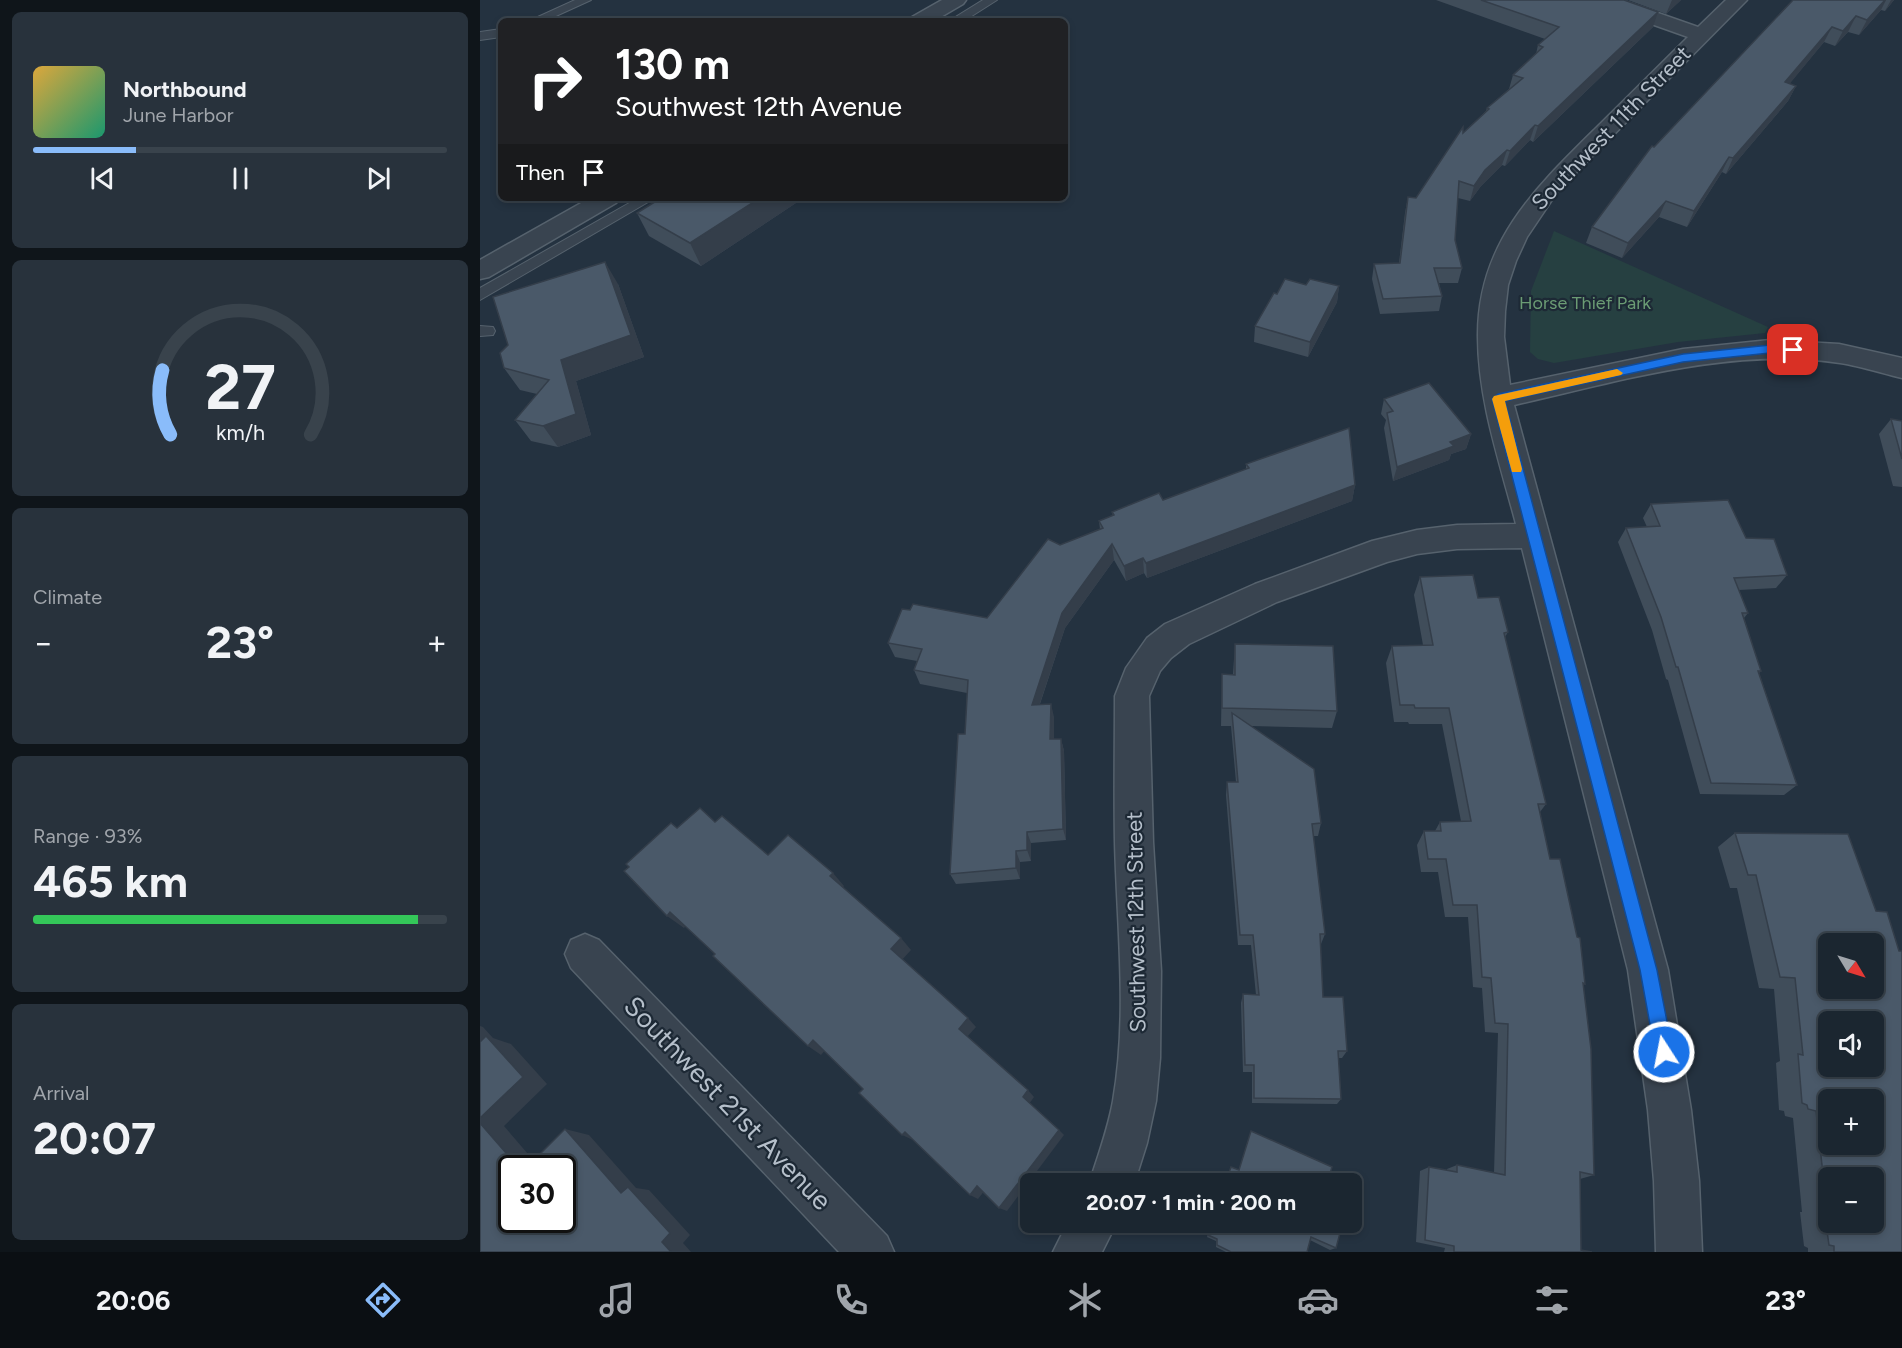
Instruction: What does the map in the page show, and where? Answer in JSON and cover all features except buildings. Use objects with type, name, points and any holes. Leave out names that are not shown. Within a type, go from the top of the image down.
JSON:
[{"type":"street","points":[[924,18],[956,0]]},
{"type":"street","points":[[1602,0],[1702,35]]},
{"type":"street","name":"Southwest 11th Street","points":[[1680,1252],[1674,1135],[1664,1052],[1648,970],[1498,399],[1490,345],[1490,316],[1497,278],[1517,230],[1550,186],[1737,0]]},
{"type":"street","points":[[480,271],[603,201]]},
{"type":"street","points":[[1498,399],[1683,358],[1770,349],[1839,353],[1902,368]]},
{"type":"street","name":"Southwest 12th Street","points":[[1114,1173],[1127,1131],[1138,1063],[1140,953],[1134,840],[1132,696],[1138,678],[1148,661],[1159,648],[1177,634],[1266,593],[1383,550],[1417,542],[1456,537],[1534,536]]},
{"type":"street","name":"Southwest 21st Avenue","points":[[585,954],[872,1252]]},
{"type":"street","points":[[1077,1252],[1088,1233]]},
{"type":"lane","points":[[542,18],[585,0]]},
{"type":"lane","points":[[960,18],[991,0]]},
{"type":"lane","points":[[480,36],[498,33]]},
{"type":"lane","points":[[480,295],[643,201]]},
{"type":"green space","name":"Horse Thief Park","points":[[1554,231],[1768,327],[1765,333],[1678,342],[1554,363],[1538,359],[1530,352],[1531,291]]},
{"type":"slow traffic","points":[[1516,469],[1498,399],[1617,373]]},
{"type":"route","points":[[1664,1052],[1648,970],[1498,399],[1683,358],[1770,349],[1793,350]]}]
